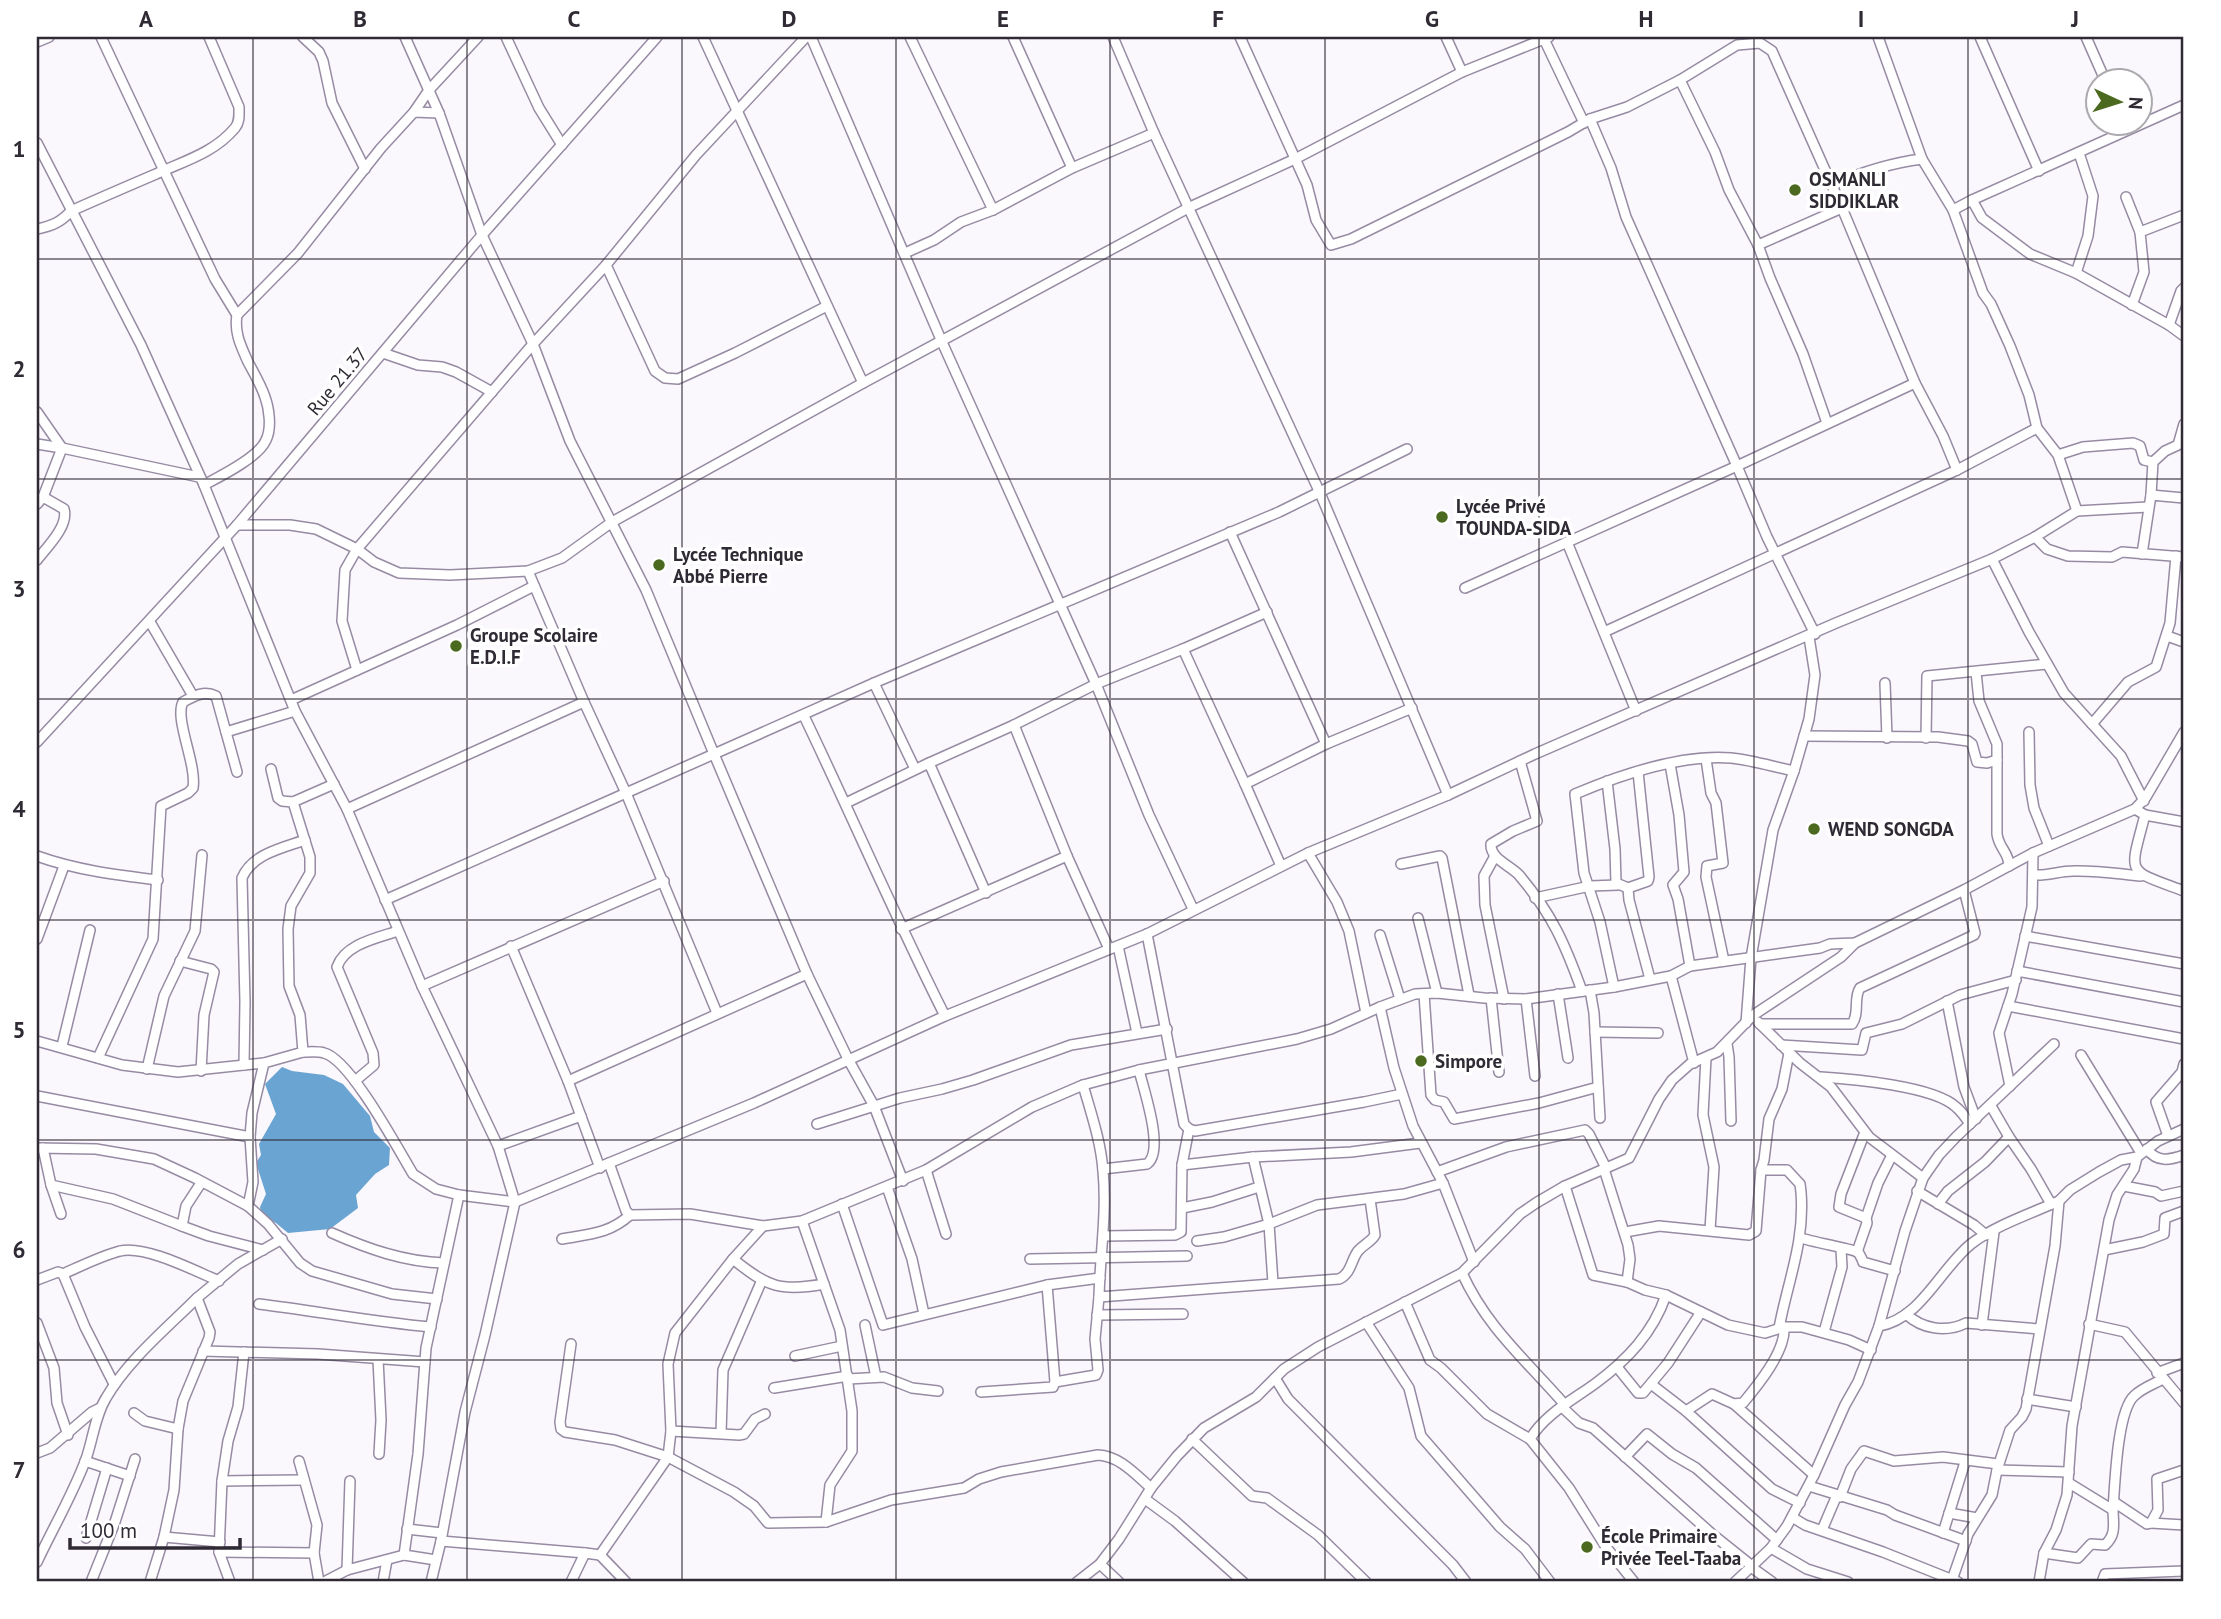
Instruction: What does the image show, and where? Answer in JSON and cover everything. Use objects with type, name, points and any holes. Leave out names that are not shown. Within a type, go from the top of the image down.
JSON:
[{"type":"street","points":[[37,41],[49,37]]},
{"type":"street","points":[[37,444],[202,481],[229,471],[258,450],[266,441],[268,432],[266,398],[236,333],[237,315],[215,279],[101,37]]},
{"type":"street","points":[[37,229],[51,226],[71,211],[164,170],[189,162],[236,127],[239,107],[209,37]]},
{"type":"street","points":[[303,37],[323,61],[332,103],[365,169]]},
{"type":"street","points":[[405,37],[439,113],[482,235],[533,344],[570,441],[646,590],[807,974],[874,1106],[903,1181]]},
{"type":"street","points":[[237,315],[298,253],[429,90],[478,37]]},
{"type":"street","points":[[506,37],[539,108],[562,145]]},
{"type":"street","name":"Rue 21.37","points":[[37,742],[237,525],[482,235],[657,37]]},
{"type":"street","points":[[703,37],[863,383]]},
{"type":"street","points":[[357,670],[342,621],[345,570],[357,549],[533,344],[606,265],[696,155],[808,37],[1058,604],[1096,684],[1149,815],[1193,909]]},
{"type":"street","points":[[910,37],[993,210]]},
{"type":"street","points":[[1013,37],[1072,168]]},
{"type":"street","points":[[1113,37],[1154,133],[1320,494],[1448,795]]},
{"type":"street","points":[[1240,37],[1307,186],[1315,220],[1331,245],[1351,239],[1587,121],[1627,107],[1680,80],[1737,45],[1759,40],[1772,51],[1832,184],[1915,383],[1943,436],[1957,470]]},
{"type":"street","points":[[1446,37],[1462,72]]},
{"type":"street","points":[[1878,37],[1922,159],[1953,210],[1983,293],[1991,304],[2010,346],[2029,395],[2037,428],[2058,455],[2077,511]]},
{"type":"street","points":[[1980,37],[2039,172]]},
{"type":"street","points":[[2085,37],[2098,66]]},
{"type":"street","points":[[237,525],[290,525],[316,529],[399,573],[450,575],[528,571],[562,558],[612,522],[1190,207],[1295,159],[1462,72],[1545,38],[1611,168],[1626,217],[1812,636],[1815,675],[1809,719],[1773,830],[1751,958],[1749,1020]]},
{"type":"street","points":[[1680,80],[1715,152],[1729,190],[1758,245],[1803,354],[1827,423]]},
{"type":"street","points":[[2154,116],[2184,105]]},
{"type":"street","points":[[414,112],[439,113]]},
{"type":"street","points":[[905,253],[934,240],[961,222],[993,210],[1072,168],[1154,133]]},
{"type":"street","points":[[1953,210],[2079,153],[2109,136]]},
{"type":"street","points":[[37,143],[141,345],[226,537],[295,711],[347,809],[422,986],[498,1146],[515,1202],[465,1412],[431,1582]]},
{"type":"street","points":[[2076,273],[2088,236],[2093,197],[2079,153]]},
{"type":"street","points":[[1832,184],[1895,162],[1922,159]]},
{"type":"street","points":[[2126,197],[2140,232],[2144,272],[2133,305]]},
{"type":"street","points":[[1972,200],[1982,218],[2030,254],[2076,273],[2169,325],[2184,337]]},
{"type":"street","points":[[1758,245],[1842,208]]},
{"type":"street","points":[[2140,232],[2184,215]]},
{"type":"street","points":[[606,265],[655,371],[665,379],[678,379],[690,374],[827,306]]},
{"type":"street","points":[[2169,325],[2184,288]]},
{"type":"street","points":[[383,353],[418,365],[442,367],[456,372],[492,392]]},
{"type":"street","points":[[1465,588],[1915,383]]},
{"type":"street","points":[[37,412],[62,448]]},
{"type":"street","points":[[2143,554],[2153,462],[2165,450],[2178,445],[2184,424]]},
{"type":"street","points":[[1604,632],[1957,470],[2037,428]]},
{"type":"street","points":[[2058,455],[2082,447],[2133,443],[2140,446],[2144,460],[2153,462]]},
{"type":"street","points":[[37,560],[65,521],[64,509],[40,501],[62,448]]},
{"type":"street","points":[[385,900],[874,683],[1320,494],[1407,449]]},
{"type":"street","points":[[2151,495],[2184,498]]},
{"type":"street","points":[[37,1041],[62,1046],[122,1066],[178,1072],[264,1063],[303,1052],[326,1053],[338,1061],[355,1081],[413,1174],[436,1189],[459,1195],[515,1202],[754,1103],[945,1016],[1147,934],[1308,853],[1992,559],[2077,511],[2148,507]]},
{"type":"street","points":[[1230,532],[1326,744]]},
{"type":"street","points":[[2035,537],[2047,549],[2068,556],[2112,557],[2122,552],[2180,557],[2167,636],[2156,667],[2128,682],[2092,724]]},
{"type":"street","points":[[1567,542],[1636,711]]},
{"type":"street","points":[[1992,559],[2064,693],[2121,756],[2144,801]]},
{"type":"street","points":[[528,571],[664,881],[717,1013]]},
{"type":"street","points":[[291,700],[457,625],[534,586]]},
{"type":"street","points":[[846,803],[1096,684],[1266,612]]},
{"type":"street","points":[[150,621],[193,696]]},
{"type":"street","points":[[2167,636],[2184,642]]},
{"type":"street","points":[[1183,649],[1280,866]]},
{"type":"street","points":[[1926,738],[1927,676],[2047,664]]},
{"type":"street","points":[[1976,672],[1979,701],[1997,744],[1998,845],[2009,857],[2010,866]]},
{"type":"street","points":[[874,683],[915,769]]},
{"type":"street","points":[[1885,683],[1887,738]]},
{"type":"street","points":[[98,1058],[153,939],[161,806],[188,793],[194,783],[188,740],[180,717],[183,702],[206,693],[216,696],[237,772]]},
{"type":"street","points":[[347,809],[584,702]]},
{"type":"street","points":[[1245,783],[1326,744],[1412,708]]},
{"type":"street","points":[[226,732],[295,711]]},
{"type":"street","points":[[804,716],[846,803],[901,929],[945,1016]]},
{"type":"street","points":[[1014,725],[1067,856],[1113,947],[1137,1033]]},
{"type":"street","points":[[2029,732],[2030,785],[2034,808],[2049,846]]},
{"type":"street","points":[[1077,1582],[1100,1563],[1151,1489],[1192,1439],[1214,1421],[1256,1397],[1301,1357],[1462,1273],[1520,1214],[1565,1186],[1633,1155],[1659,1098],[1672,1080],[1694,1063],[1717,1052],[1749,1020],[1840,957],[1855,943],[2033,853],[2135,809],[2144,801],[2184,732]]},
{"type":"street","points":[[1804,736],[1968,741],[1972,744],[1973,756],[1977,762],[1997,760]]},
{"type":"street","points":[[1614,987],[1590,886],[1584,873],[1574,794],[1638,772],[1706,759],[1732,758],[1794,771]]},
{"type":"street","points":[[1706,759],[1711,793],[1716,803],[1723,863],[1707,866],[1706,877],[1724,961]]},
{"type":"street","points":[[1520,761],[1537,821],[1491,844],[1491,851],[1511,867],[1552,919],[1586,990],[1595,1032],[1600,1118]]},
{"type":"street","points":[[929,763],[986,893]]},
{"type":"street","points":[[1670,764],[1679,815],[1684,872],[1673,885],[1690,966]]},
{"type":"street","points":[[271,769],[278,798],[282,801],[293,802],[334,784]]},
{"type":"street","points":[[1535,898],[1590,886],[1618,885],[1628,888],[1648,881],[1638,772]]},
{"type":"street","points":[[1607,781],[1618,885]]},
{"type":"street","points":[[293,802],[310,857],[310,873],[291,906],[288,929],[289,986],[300,1015],[303,1052]]},
{"type":"street","points":[[2135,809],[2145,815],[2184,822]]},
{"type":"street","points":[[2143,876],[2136,870],[2133,860],[2145,815]]},
{"type":"street","points":[[244,1065],[242,878],[245,870],[264,855],[305,840]]},
{"type":"street","points":[[1308,853],[1337,902],[1349,931],[1366,1013]]},
{"type":"street","points":[[2010,1086],[1999,1033],[2032,906],[2033,853]]},
{"type":"street","points":[[147,1069],[164,996],[195,931],[202,855]]},
{"type":"street","points":[[37,856],[64,866],[158,880]]},
{"type":"street","points":[[901,929],[1067,856]]},
{"type":"street","points":[[1401,864],[1440,856],[1442,858],[1469,995]]},
{"type":"street","points":[[1495,856],[1484,876],[1485,905],[1504,999]]},
{"type":"street","points":[[37,939],[64,866]]},
{"type":"street","points":[[2034,874],[2051,875],[2078,871],[2143,876],[2184,891]]},
{"type":"street","points":[[422,986],[664,881]]},
{"type":"street","points":[[1628,888],[1650,979]]},
{"type":"street","points":[[1749,1020],[1760,1024],[1852,1024],[1856,1017],[1857,992],[1860,988],[1974,935],[1964,890]]},
{"type":"street","points":[[1418,918],[1437,993]]},
{"type":"street","points":[[62,1046],[90,930]]},
{"type":"street","points":[[355,1081],[374,1065],[373,1053],[337,967],[340,958],[367,941],[398,931]]},
{"type":"street","points":[[1147,934],[1184,1124],[1189,1129],[1195,1131],[1402,1094]]},
{"type":"street","points":[[1380,935],[1400,999]]},
{"type":"street","points":[[2025,936],[2184,964]]},
{"type":"street","points":[[562,1239],[617,1226],[630,1215],[690,1214],[763,1226],[802,1221],[926,1170],[1032,1107],[1083,1086],[1139,1070],[1297,1039],[1331,1029],[1380,1006],[1424,993],[1526,999],[1671,976],[1690,966],[1820,948],[1838,943],[1855,943]]},
{"type":"street","points":[[511,946],[581,1116],[630,1215]]},
{"type":"street","points":[[180,961],[211,968],[214,972],[204,1015],[201,1071]]},
{"type":"street","points":[[568,1081],[807,974]]},
{"type":"street","points":[[1781,1045],[1862,1050],[1866,1033],[1902,1024],[1960,995],[2016,975],[2184,1002]]},
{"type":"street","points":[[1671,976],[1694,1063]]},
{"type":"street","points":[[1424,993],[1431,1095],[1435,1100],[1444,1102],[1454,1119],[1539,1103],[1598,1087]]},
{"type":"street","points":[[1559,994],[1568,1058]]},
{"type":"street","points":[[1491,998],[1499,1072]]},
{"type":"street","points":[[1526,999],[1535,1076]]},
{"type":"street","points":[[1947,1001],[1973,1121]]},
{"type":"street","points":[[1380,1006],[1402,1094],[1420,1143],[1443,1184],[1474,1262]]},
{"type":"street","points":[[2008,1006],[2184,1039]]},
{"type":"street","points":[[1760,1024],[1789,1053],[1821,1077],[1845,1103],[1865,1132],[1923,1178]]},
{"type":"street","points":[[817,1124],[911,1095],[963,1083],[1071,1045],[1167,1029]]},
{"type":"street","points":[[1595,1032],[1658,1032]]},
{"type":"street","points":[[1727,1044],[1730,1057],[1731,1121]]},
{"type":"street","points":[[1735,1582],[1774,1544],[1809,1486],[1871,1350],[1923,1178],[1939,1155],[2054,1044]]},
{"type":"street","points":[[1625,1232],[1660,1226],[1749,1235],[1756,1231],[1769,1119],[1782,1089],[1789,1053]]},
{"type":"street","points":[[2081,1055],[2141,1153],[2161,1160],[2184,1155]]},
{"type":"street","points":[[1706,1058],[1703,1115],[1712,1154],[1715,1184],[1710,1230]]},
{"type":"street","points":[[248,1206],[253,1182],[250,1137],[252,1113],[264,1063]]},
{"type":"street","points":[[2168,1136],[2156,1102],[2182,1072],[2184,1063]]},
{"type":"street","points":[[1103,1169],[1147,1164],[1155,1152],[1153,1129],[1139,1070]]},
{"type":"street","points":[[1821,1077],[1853,1079],[1923,1091],[1956,1106],[1973,1121]]},
{"type":"street","points":[[1055,1382],[1096,1375],[1103,1169],[1083,1086]]},
{"type":"street","points":[[37,1096],[250,1137]]},
{"type":"street","points":[[1792,1517],[1955,1581],[1966,1541],[1992,1495],[1997,1467],[2010,1430],[2022,1418],[2026,1409],[2059,1224],[2055,1203],[2009,1137],[1991,1105]]},
{"type":"street","points":[[498,1146],[581,1116]]},
{"type":"street","points":[[1102,1236],[1181,1232],[1182,1165],[1189,1129]]},
{"type":"street","points":[[1879,1326],[1887,1325],[1906,1314],[1921,1301],[1958,1256],[1990,1233],[2055,1203],[2099,1172],[2184,1129]]},
{"type":"street","points":[[1437,1172],[1506,1147],[1585,1130],[1605,1169],[1625,1232],[1630,1259],[1627,1282]]},
{"type":"street","points":[[1865,1132],[1841,1194],[1839,1207],[1866,1218]]},
{"type":"street","points":[[1938,1204],[1948,1191],[1985,1162],[2009,1137]]},
{"type":"street","points":[[1182,1165],[1253,1157],[1351,1152],[1420,1143]]},
{"type":"street","points":[[61,1214],[38,1148],[96,1149],[154,1159],[248,1206],[282,1239],[300,1263],[312,1271],[392,1294],[437,1299]]},
{"type":"street","points":[[2039,1582],[2044,1553],[2065,1504],[2069,1483],[2068,1448],[2089,1324],[2113,1208],[2117,1195],[2141,1153]]},
{"type":"street","points":[[1857,1252],[1879,1180],[1892,1155]]},
{"type":"street","points":[[1253,1157],[1269,1224],[1273,1283]]},
{"type":"street","points":[[926,1170],[946,1234]]},
{"type":"street","points":[[1734,1404],[1743,1404],[1763,1379],[1783,1344],[1781,1327],[1789,1280],[1801,1238],[1800,1184],[1787,1170],[1761,1170]]},
{"type":"street","points":[[182,1226],[186,1206],[201,1183]]},
{"type":"street","points":[[1197,1241],[1224,1237],[1269,1224],[1317,1205],[1404,1194],[1443,1184]]},
{"type":"street","points":[[51,1185],[113,1199],[209,1236],[263,1250]]},
{"type":"street","points":[[1565,1186],[1593,1275],[1627,1282],[1666,1296],[1728,1325],[1765,1333],[1781,1327],[1802,1327],[1824,1332],[1871,1350]]},
{"type":"street","points":[[2124,1186],[2164,1196],[2184,1191]]},
{"type":"street","points":[[887,1187],[912,1259],[924,1314]]},
{"type":"street","points":[[1182,1208],[1212,1202],[1259,1187]]},
{"type":"street","points":[[1917,1191],[1990,1233]]},
{"type":"street","points":[[404,1555],[418,1454],[425,1362],[459,1195]]},
{"type":"street","points":[[1099,1297],[1339,1279],[1344,1276],[1358,1251],[1375,1235],[1370,1199]]},
{"type":"street","points":[[842,1204],[883,1325],[1047,1285],[1100,1278]]},
{"type":"street","points":[[2104,1250],[2143,1242],[2164,1234],[2165,1218],[2184,1211]]},
{"type":"street","points":[[802,1221],[842,1346],[852,1411],[852,1451],[830,1485],[826,1522]]},
{"type":"street","points":[[600,1555],[668,1457],[671,1431],[668,1364],[675,1333],[733,1259],[763,1226]]},
{"type":"street","points":[[331,1233],[369,1249],[419,1262],[444,1263]]},
{"type":"street","points":[[1983,1325],[1990,1233]]},
{"type":"street","points":[[1801,1238],[1857,1252],[1863,1262],[1895,1271]]},
{"type":"street","points":[[37,1562],[85,1461],[100,1408],[114,1384],[197,1298],[239,1264],[282,1239]]},
{"type":"street","points":[[1824,1332],[1842,1267],[1841,1249]]},
{"type":"street","points":[[37,1280],[57,1273],[64,1274],[121,1251],[132,1250],[219,1281]]},
{"type":"street","points":[[1030,1259],[1187,1256]]},
{"type":"street","points":[[733,1259],[762,1280],[790,1289],[824,1284]]},
{"type":"street","points":[[1462,1273],[1473,1297],[1498,1333],[1536,1371],[1579,1423],[1592,1428],[1751,1567],[1772,1582]]},
{"type":"street","points":[[64,1274],[85,1327],[114,1384]]},
{"type":"street","points":[[721,1433],[723,1370],[762,1280]]},
{"type":"street","points":[[981,1392],[1053,1387],[1055,1382],[1047,1285]]},
{"type":"street","points":[[1530,1439],[1542,1424],[1617,1367],[1648,1333],[1660,1314],[1666,1296]]},
{"type":"street","points":[[149,1582],[164,1537],[174,1490],[178,1429],[183,1401],[211,1332],[197,1298]]},
{"type":"street","points":[[1405,1302],[1430,1360],[1495,1420],[1530,1439],[1569,1488],[1606,1547],[1634,1582]]},
{"type":"street","points":[[259,1304],[390,1324],[431,1327]]},
{"type":"street","points":[[1617,1367],[1638,1393],[1643,1393],[1695,1325],[1701,1312]]},
{"type":"street","points":[[1097,1315],[1182,1314]]},
{"type":"street","points":[[1906,1314],[1914,1321],[1931,1327],[1955,1328],[1966,1323],[2039,1329]]},
{"type":"street","points":[[1366,1322],[1409,1388],[1417,1424],[1426,1442],[1500,1527],[1525,1549],[1550,1582]]},
{"type":"street","points":[[37,1323],[54,1368],[57,1403],[68,1435]]},
{"type":"street","points":[[2089,1324],[2125,1332],[2184,1402]]},
{"type":"street","points":[[865,1325],[876,1377]]},
{"type":"street","points":[[571,1344],[561,1429],[565,1432],[615,1440],[668,1457],[734,1492],[754,1506],[768,1523],[826,1522],[891,1500],[964,1488],[979,1479],[1001,1472],[1082,1457],[1109,1456],[1121,1462],[1151,1489]]},
{"type":"street","points":[[795,1356],[842,1346]]},
{"type":"street","points":[[203,1351],[318,1354],[425,1362]]},
{"type":"street","points":[[230,1582],[220,1547],[222,1481],[228,1441],[238,1407],[244,1353]]},
{"type":"street","points":[[377,1359],[381,1420],[379,1454]]},
{"type":"street","points":[[2044,1553],[2078,1559],[2091,1544],[2105,1545],[2113,1536],[2122,1420],[2132,1398],[2160,1376],[2184,1363]]},
{"type":"street","points":[[774,1388],[876,1377],[892,1379],[912,1388],[937,1391]]},
{"type":"street","points":[[1275,1378],[1288,1399],[1444,1556],[1466,1582]]},
{"type":"street","points":[[1651,1384],[1686,1411],[1772,1489],[1800,1503]]},
{"type":"street","points":[[1686,1411],[1712,1394],[1734,1404],[1814,1475]]},
{"type":"street","points":[[2027,1399],[2076,1407]]},
{"type":"street","points":[[37,1453],[50,1448],[100,1408]]},
{"type":"street","points":[[134,1413],[145,1421],[178,1429]]},
{"type":"street","points":[[671,1431],[744,1434],[755,1419],[765,1414]]},
{"type":"street","points":[[1625,1457],[1647,1434],[1672,1454],[1696,1468],[1774,1544],[1807,1569],[1847,1582]]},
{"type":"street","points":[[1192,1439],[1252,1496],[1268,1498],[1318,1535],[1366,1582]]},
{"type":"street","points":[[1822,1530],[1851,1469],[1864,1451],[1894,1461],[1943,1457],[1997,1467],[2069,1472]]},
{"type":"street","points":[[91,1582],[115,1522],[135,1459]]},
{"type":"street","points":[[85,1461],[130,1476]]},
{"type":"street","points":[[299,1461],[317,1525],[314,1553],[321,1582],[347,1570],[404,1555],[436,1560]]},
{"type":"street","points":[[1943,1533],[1965,1462]]},
{"type":"street","points":[[86,1538],[107,1468]]},
{"type":"street","points":[[2151,1523],[2158,1510],[2157,1479],[2184,1470]]},
{"type":"street","points":[[222,1481],[304,1480]]},
{"type":"street","points":[[347,1570],[350,1481]]},
{"type":"street","points":[[2069,1483],[2147,1524],[2184,1525]]},
{"type":"street","points":[[1809,1486],[1888,1510],[1966,1541]]},
{"type":"street","points":[[1145,1499],[1175,1521],[1243,1582]]},
{"type":"street","points":[[1949,1513],[1977,1518]]},
{"type":"street","points":[[407,1529],[442,1536],[600,1555],[626,1582]]},
{"type":"street","points":[[164,1537],[220,1547],[314,1553]]},
{"type":"street","points":[[571,1582],[585,1553]]},
{"type":"street","points":[[383,1582],[387,1560]]},
{"type":"street","points":[[1100,1563],[1119,1582]]},
{"type":"street","points":[[2102,1582],[2105,1574],[2184,1571]]},
{"type":"water","points":[[282,1067],[324,1075],[343,1084],[370,1116],[374,1132],[390,1148],[389,1165],[375,1174],[356,1195],[358,1208],[330,1229],[288,1233],[262,1216],[260,1207],[266,1194],[256,1163],[261,1155],[259,1144],[276,1114],[265,1084]]},
{"type":"place","name":"OSMANLI SIDDIKLAR","points":[[1795,190]]},
{"type":"place","name":"Lycée Privé TOUNDA-SIDA","points":[[1442,517]]},
{"type":"place","name":"Lycée Technique Abbé Pierre","points":[[659,565]]},
{"type":"place","name":"Groupe Scolaire E.D.I.F","points":[[456,646]]},
{"type":"place","name":"WEND SONGDA","points":[[1814,829]]},
{"type":"place","name":"Simpore","points":[[1421,1061]]},
{"type":"place","name":"École Primaire Privée Teel-Taaba","points":[[1587,1547]]}]
